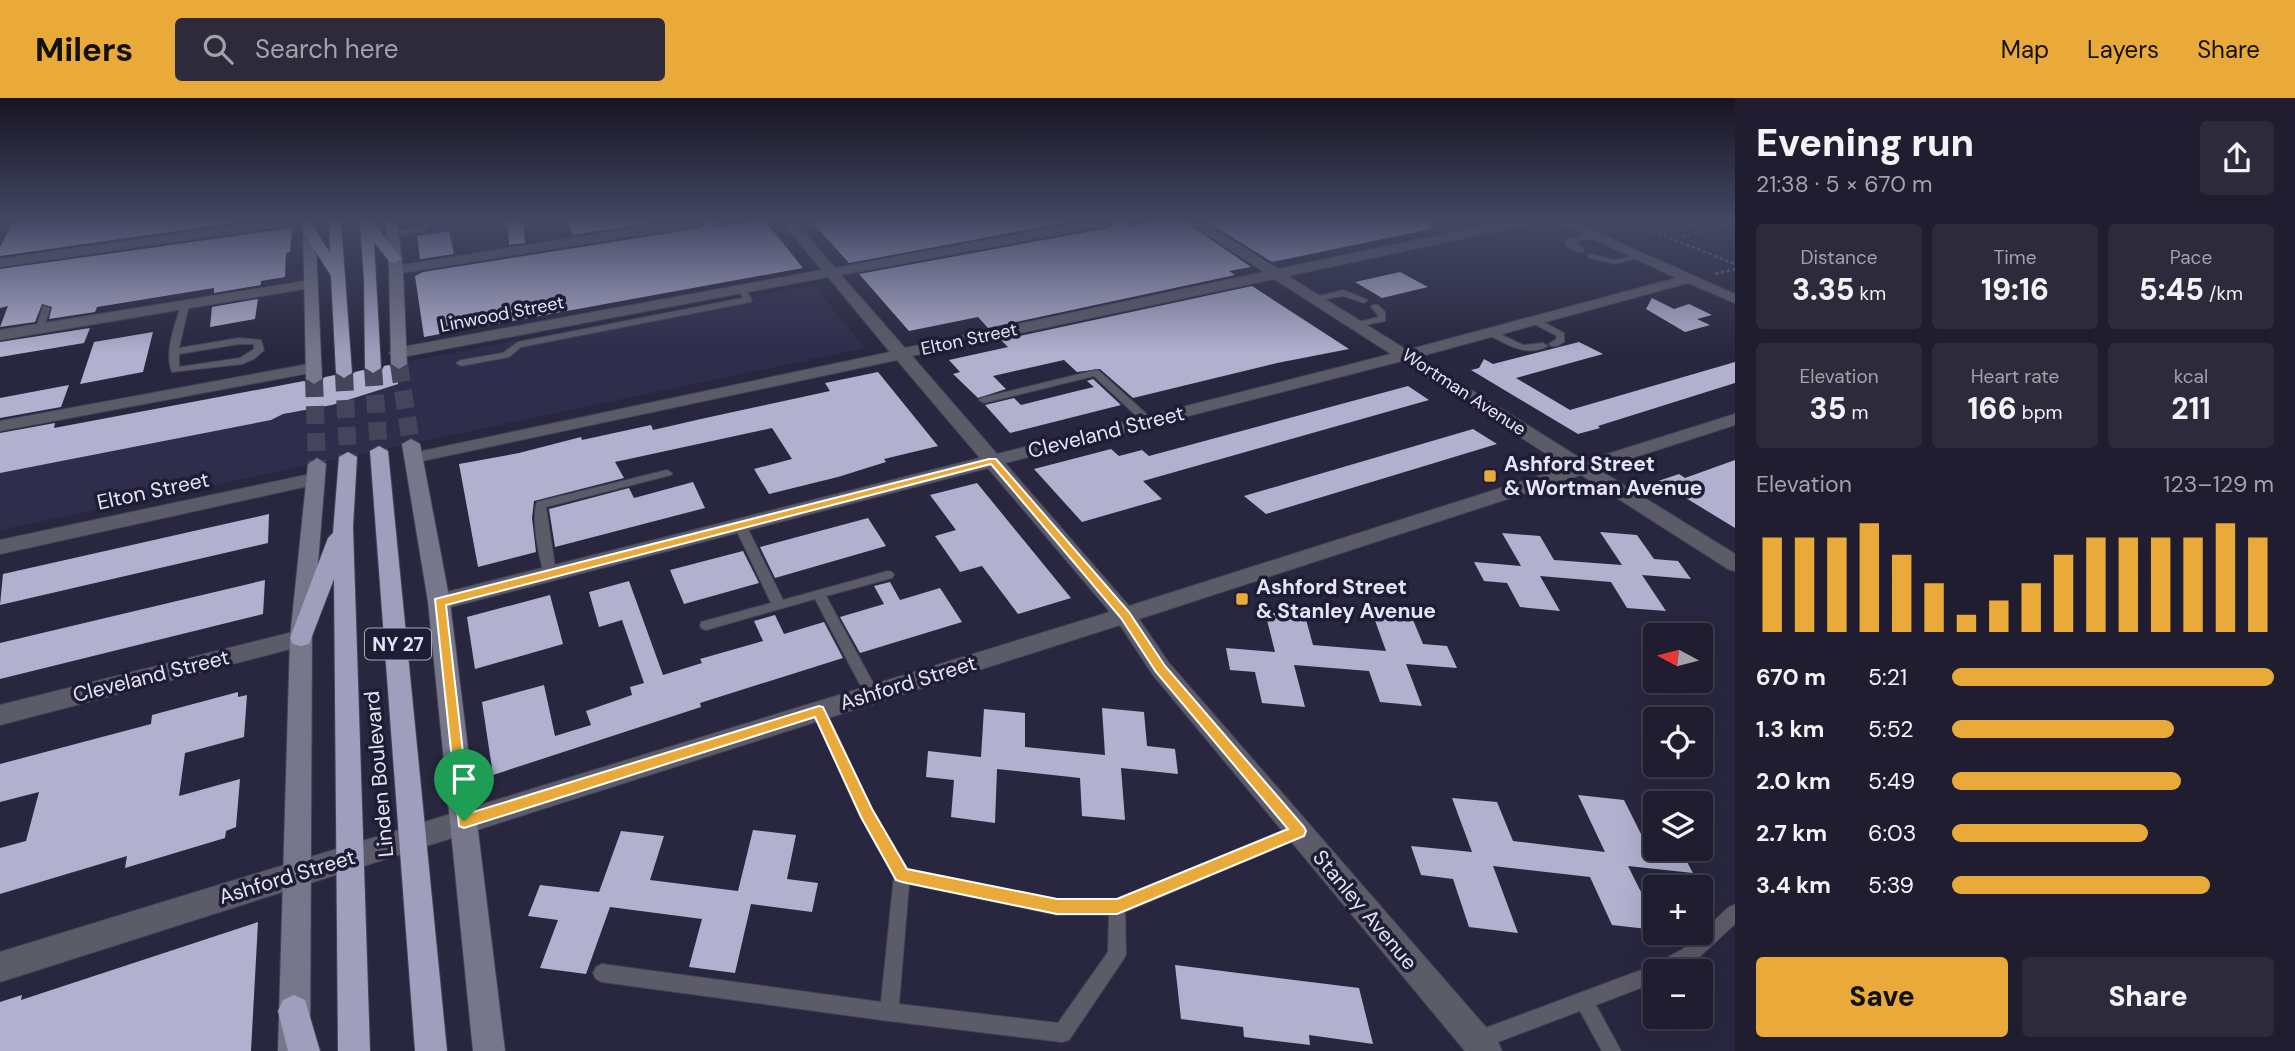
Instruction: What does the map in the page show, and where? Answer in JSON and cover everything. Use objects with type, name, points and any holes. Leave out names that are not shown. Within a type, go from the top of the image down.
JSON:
[{"type":"highway","points":[[332,265],[337,274]]},
{"type":"highway","points":[[337,265],[344,373]]},
{"type":"highway","points":[[370,265],[373,368]]},
{"type":"highway","name":"Linden Boulevard","points":[[379,451],[415,837],[431,1051]]},
{"type":"highway","name":"Linden Boulevard","points":[[348,457],[343,527],[354,1051]]},
{"type":"highway","points":[[301,638],[343,527]]},
{"type":"highway","points":[[294,1011],[304,1051]]},
{"type":"street","points":[[0,426],[314,374],[311,265]]},
{"type":"street","name":"Linwood Street","points":[[395,265],[398,358],[867,265]]},
{"type":"street","name":"Stanley Avenue","points":[[825,265],[1125,615],[1161,669],[1481,1046]]},
{"type":"street","name":"Wortman Avenue","points":[[1264,265],[1735,564]]},
{"type":"street","name":"Elton Street","points":[[439,602],[412,451],[901,354],[1307,265]]},
{"type":"street","points":[[1666,265],[1698,277],[1735,299]]},
{"type":"street","name":"Cleveland Street","points":[[439,602],[1406,355],[1698,277]]},
{"type":"street","points":[[0,334],[312,284]]},
{"type":"street","name":"Ashford Street","points":[[0,967],[1125,615],[1735,419]]},
{"type":"street","name":"Elton Street","points":[[0,547],[316,471],[301,638]]},
{"type":"street","points":[[439,602],[489,1051]]},
{"type":"street","points":[[293,1051],[301,638]]},
{"type":"street","name":"Cleveland Street","points":[[0,715],[301,638]]},
{"type":"lane","points":[[461,363],[506,355],[518,345],[748,300],[741,289]]},
{"type":"lane","points":[[1315,298],[1343,293],[1364,300]]},
{"type":"lane","points":[[175,352],[239,341],[260,344],[256,354],[247,360],[185,370],[173,368],[175,352],[185,304]]},
{"type":"lane","points":[[1358,325],[1382,319],[1382,314],[1375,307]]},
{"type":"lane","points":[[40,328],[46,308]]},
{"type":"lane","points":[[1534,320],[1561,335],[1561,340],[1554,344]]},
{"type":"lane","points":[[1490,332],[1522,348],[1543,346]]},
{"type":"lane","points":[[984,400],[1096,373],[1148,421]]},
{"type":"lane","points":[[550,574],[539,514],[541,505],[667,473]]},
{"type":"lane","points":[[740,525],[779,605]]},
{"type":"lane","points":[[706,625],[888,575]]},
{"type":"lane","points":[[818,594],[872,694]]},
{"type":"lane","points":[[819,711],[866,813],[902,875],[889,1012]]},
{"type":"lane","points":[[902,875],[1057,907],[1117,907],[1299,831]]},
{"type":"lane","points":[[602,973],[1062,1033],[1117,954],[1117,907]]},
{"type":"lane","points":[[1681,959],[1735,913]]},
{"type":"lane","points":[[1481,1046],[1643,978]]},
{"type":"lane","points":[[1584,1001],[1612,1051]]},
{"type":"path","points":[[1698,277],[1735,269]]},
{"type":"shaded area","points":[[813,285],[865,348],[0,530],[0,438]]},
{"type":"building","points":[[25,265],[285,265],[285,277],[261,281],[261,285],[214,293],[214,288],[97,307],[95,312],[49,319],[52,307],[42,304],[35,322],[0,327],[8,306],[0,308],[0,269]]},
{"type":"building","points":[[464,265],[801,265],[803,268],[424,337],[415,276],[423,272]]},
{"type":"building","points":[[905,265],[1251,267],[1229,271],[1235,275],[988,328],[978,317],[909,331],[859,274]]},
{"type":"building","points":[[1400,272],[1428,287],[1382,298],[1355,282]]},
{"type":"building","points":[[1252,286],[1349,349],[1277,363],[1133,398],[1100,369],[1077,372],[1064,360],[993,376],[1006,389],[978,398],[953,374],[960,372],[949,360],[1008,347],[1001,340]]},
{"type":"building","points":[[1652,298],[1674,309],[1689,304],[1712,315],[1697,319],[1710,325],[1685,332],[1646,309]]},
{"type":"building","points":[[258,299],[255,319],[210,327],[212,307]]},
{"type":"building","points":[[90,328],[84,343],[0,357],[0,342]]},
{"type":"building","points":[[153,332],[143,372],[80,384],[94,342]]},
{"type":"building","points":[[1579,342],[1603,354],[1516,378],[1570,410],[1735,362],[1735,383],[1578,434],[1471,370],[1479,368],[1484,359],[1493,364]]},
{"type":"building","points":[[389,365],[398,371],[398,384],[332,405],[283,414],[271,420],[0,473],[0,433],[55,423],[54,428],[304,381],[315,386],[325,377],[335,375],[345,380],[355,372],[363,370],[374,375]]},
{"type":"building","points":[[878,372],[938,446],[884,459],[886,462],[838,477],[769,494],[754,469],[792,459],[772,428],[615,462],[624,478],[534,501],[532,518],[536,552],[478,567],[459,464],[519,453],[581,437],[582,440],[651,425],[653,430],[830,391],[825,383]]},
{"type":"building","points":[[1093,379],[1121,405],[1010,433],[985,405],[1014,398],[1021,405],[1094,387],[1087,381]]},
{"type":"building","points":[[69,385],[61,407],[0,418],[0,398]]},
{"type":"building","points":[[1408,386],[1429,400],[1143,481],[1162,499],[1082,522],[1034,469],[1111,449],[1119,456],[1142,450],[1149,456]]},
{"type":"building","points":[[1473,429],[1497,444],[1266,514],[1244,496]]},
{"type":"building","points":[[1735,460],[1735,528],[1658,481],[1679,474],[1685,478]]},
{"type":"building","points":[[693,482],[705,508],[555,547],[549,509],[629,488],[634,498]]},
{"type":"building","points":[[977,483],[1071,598],[1018,614],[982,566],[960,572],[935,536],[956,530],[930,495]]},
{"type":"building","points":[[269,514],[268,543],[0,605],[3,574]]},
{"type":"building","points":[[868,518],[886,546],[775,578],[760,547]]},
{"type":"building","points":[[1600,532],[1637,535],[1654,559],[1678,561],[1691,579],[1642,575],[1666,611],[1627,608],[1611,582],[1540,576],[1560,611],[1520,607],[1507,583],[1484,581],[1474,562],[1521,566],[1502,533],[1540,536],[1554,560],[1622,565]]},
{"type":"building","points":[[743,551],[759,583],[684,604],[670,570]]},
{"type":"building","points":[[265,580],[263,614],[0,679],[0,643]]},
{"type":"building","points":[[629,581],[663,675],[702,663],[700,659],[763,641],[754,621],[775,615],[784,634],[824,622],[843,658],[700,703],[701,707],[493,775],[482,702],[544,685],[555,736],[591,725],[586,711],[632,695],[630,687],[644,683],[622,620],[599,627],[589,592]]},
{"type":"building","points":[[890,582],[900,600],[940,588],[962,622],[860,653],[840,617],[884,604],[874,586]]},
{"type":"building","points":[[550,595],[563,644],[475,669],[467,617]]},
{"type":"building","points":[[1265,612],[1305,616],[1313,645],[1386,651],[1372,612],[1411,615],[1423,644],[1447,646],[1457,668],[1406,664],[1422,706],[1380,702],[1369,671],[1294,665],[1305,707],[1262,703],[1255,672],[1230,670],[1226,648],[1275,652]]},
{"type":"building","points":[[238,692],[238,697],[247,695],[244,737],[185,753],[179,796],[240,779],[236,827],[226,831],[225,838],[125,868],[127,856],[0,894],[0,848],[26,841],[39,792],[0,802],[0,764],[151,724],[152,715]]},
{"type":"building","points":[[1102,708],[1144,712],[1147,746],[1175,749],[1178,774],[1121,768],[1125,820],[1082,816],[1080,778],[997,769],[995,823],[951,817],[954,780],[926,777],[928,751],[981,757],[984,709],[1025,713],[1025,747],[1105,755]]},
{"type":"building","points":[[1578,795],[1624,800],[1643,838],[1643,861],[1686,861],[1693,873],[1628,866],[1643,896],[1643,929],[1612,925],[1590,877],[1493,866],[1518,933],[1469,927],[1453,879],[1421,875],[1411,846],[1472,852],[1452,798],[1497,802],[1513,841],[1605,852]]},
{"type":"building","points":[[753,830],[796,835],[787,879],[818,883],[812,912],[751,904],[735,973],[689,967],[702,919],[610,907],[586,974],[540,968],[558,920],[528,916],[540,885],[599,892],[621,831],[664,836],[650,880],[738,891]]},
{"type":"building","points":[[258,922],[251,1051],[0,1051],[0,1002],[22,995],[21,1000]]},
{"type":"building","points":[[1175,965],[1359,988],[1373,1044],[1309,1035],[1310,1045],[1244,1037],[1243,1027],[1181,1019]]},
{"type":"tunnel","points":[[399,364],[411,444]]},
{"type":"tunnel","points":[[373,368],[379,451]]},
{"type":"tunnel","points":[[344,373],[348,457]]},
{"type":"tunnel","points":[[314,379],[317,464]]},
{"type":"place","name":"Ashford Street & Wortman Avenue","points":[[1490,476]]},
{"type":"place","name":"Ashford Street & Stanley Avenue","points":[[1242,599]]},
{"type":"route","points":[[993,461],[1125,615],[1161,669],[1299,831],[1117,907],[1057,907],[938,880],[902,875],[866,813],[819,711],[464,821],[439,602],[993,461]]}]
